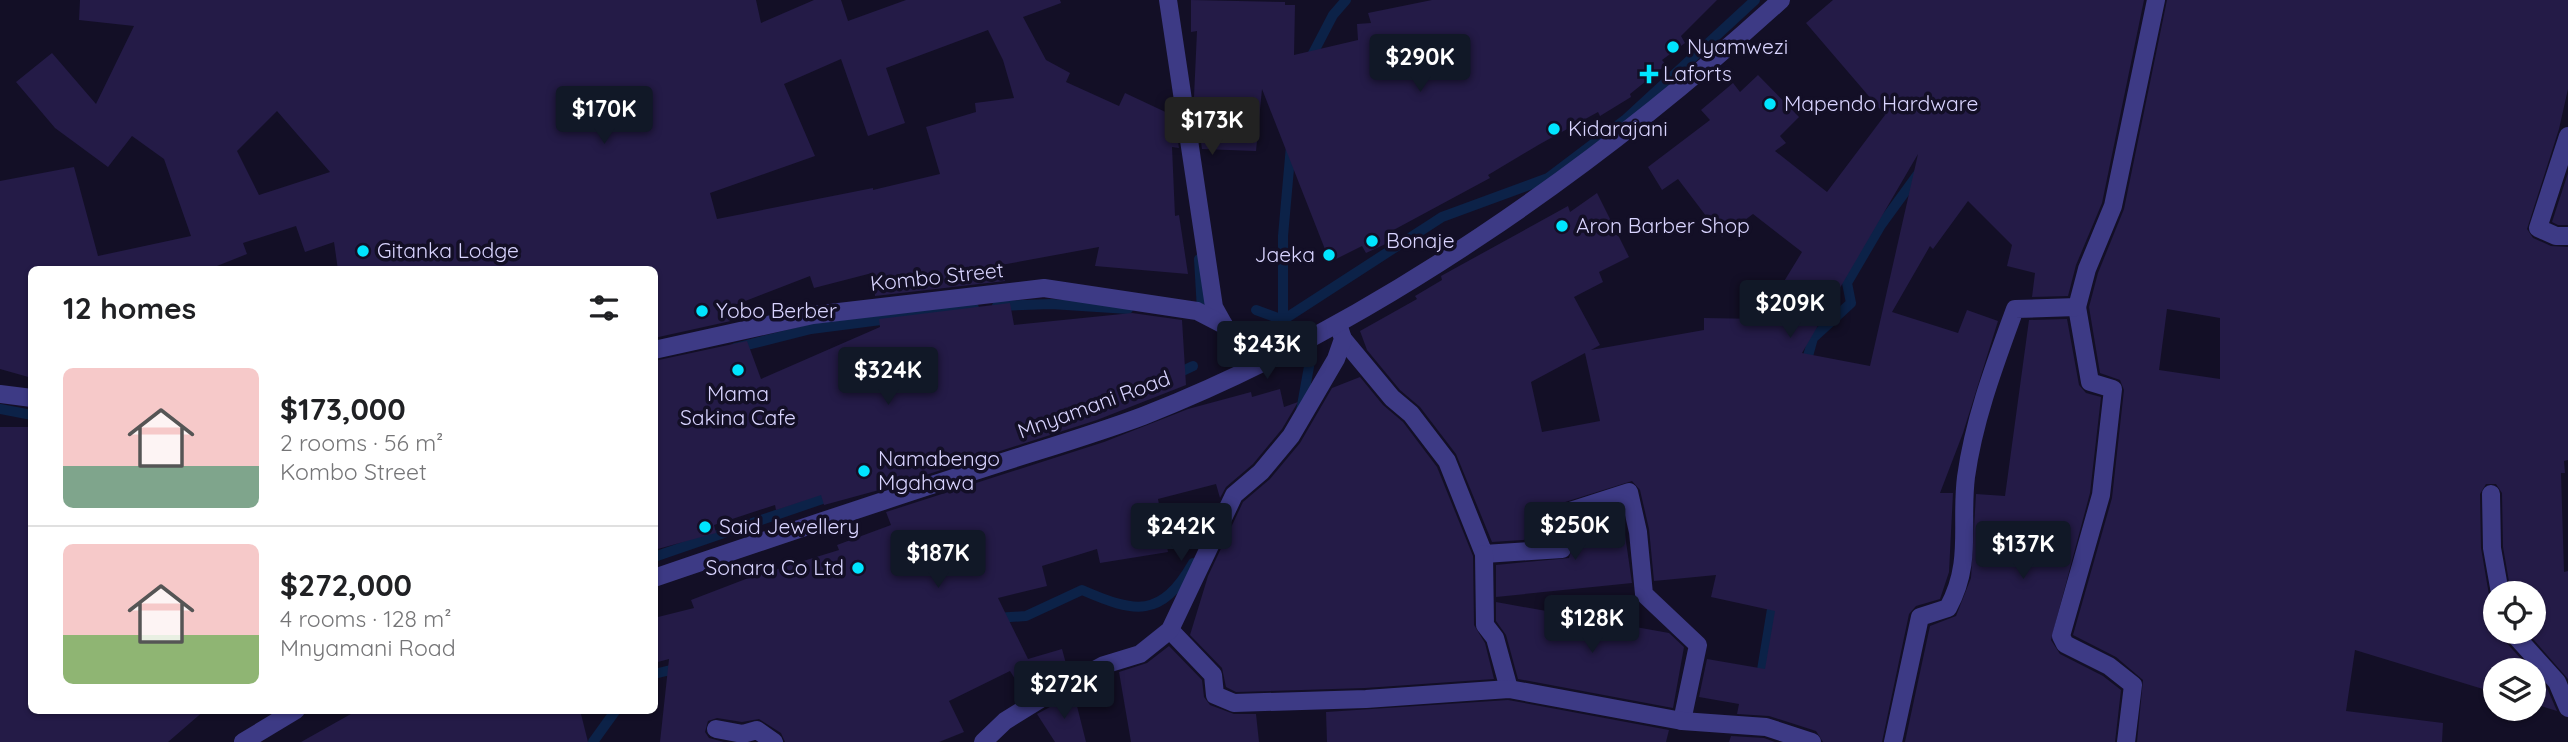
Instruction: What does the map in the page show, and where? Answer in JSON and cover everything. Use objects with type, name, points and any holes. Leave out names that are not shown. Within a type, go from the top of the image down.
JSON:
[{"type":"street","points":[[1168,0],[1214,307],[1252,368]]},
{"type":"street","name":"Mnyamani Road","points":[[658,577],[1142,416],[1340,331],[1636,125],[1782,0]]},
{"type":"street","points":[[2126,742],[2133,685],[2109,666],[2065,644],[2062,636],[2101,495],[2113,389],[2090,382],[2077,307],[2087,269],[2116,193],[2156,0]]},
{"type":"street","points":[[2568,136],[2538,228],[2556,236],[2568,236]]},
{"type":"street","name":"Kombo Street","points":[[658,349],[813,315],[1044,288],[1197,311],[1224,325]]},
{"type":"street","points":[[1893,742],[1920,617],[1948,608],[1959,589],[1965,559],[1966,478],[1984,396],[2015,309],[2077,307]]},
{"type":"street","points":[[1340,331],[1392,398],[1411,414],[1447,461],[1484,554],[1485,625],[1495,638],[1509,689]]},
{"type":"street","points":[[983,742],[1005,721],[1042,698],[1104,664],[1140,654],[1170,630],[1234,495],[1261,472],[1291,436],[1336,359],[1340,331]]},
{"type":"street","points":[[0,394],[28,398]]},
{"type":"street","points":[[1484,554],[1562,549],[1570,511],[1629,492],[1638,532],[1644,594],[1698,645],[1682,721]]},
{"type":"street","points":[[2491,494],[2493,548],[2498,581]]},
{"type":"street","points":[[1170,630],[1213,675],[1215,695],[1234,702],[1366,699],[1509,689],[1682,721],[1766,727],[1812,742]]},
{"type":"street","points":[[2523,644],[2557,682],[2568,708]]},
{"type":"street","points":[[243,742],[289,714]]},
{"type":"street","points":[[716,729],[743,734],[757,730],[774,742]]},
{"type":"building","points":[[80,0],[756,0],[761,23],[814,0],[841,0],[848,21],[906,0],[1060,0],[1061,3],[1023,17],[1046,60],[1070,73],[1066,82],[1119,106],[1125,93],[1174,116],[1179,148],[1172,147],[1175,216],[1179,215],[1188,274],[1095,266],[1099,247],[1001,265],[1005,281],[875,296],[872,273],[814,288],[810,276],[735,305],[740,319],[658,337],[658,266],[337,266],[334,242],[305,252],[296,226],[243,243],[247,254],[217,266],[28,266],[28,377],[0,369],[0,181],[74,167],[98,256],[191,236],[164,159],[132,136],[108,167],[55,128],[16,82],[52,53],[96,104],[134,26],[79,20]],"holes":[[[988,30],[1003,60],[1014,98],[975,103],[976,112],[926,127],[940,174],[873,190],[717,219],[710,193],[815,156],[784,84],[841,59],[868,136],[905,123],[886,68]],[[277,111],[330,172],[259,195],[237,151]]]},
{"type":"building","points":[[1191,0],[1285,2],[1285,5],[1295,5],[1294,55],[1358,40],[1357,24],[1371,23],[1368,13],[1432,0],[1717,0],[1681,36],[1685,43],[1662,60],[1666,65],[1630,94],[1631,97],[1600,116],[1598,112],[1540,144],[1488,175],[1490,178],[1388,233],[1392,241],[1366,253],[1362,246],[1330,262],[1262,89],[1256,151],[1202,149],[1194,97],[1197,31],[1191,32]]},
{"type":"building","points":[[1833,0],[2144,0],[2102,203],[2076,265],[2068,296],[2032,297],[2035,273],[2007,266],[2012,245],[1968,201],[1933,249],[1930,246],[1892,312],[1958,333],[1967,310],[1998,321],[1963,433],[1940,493],[1953,493],[1949,572],[1940,599],[1916,606],[1909,614],[1882,742],[1823,742],[1816,731],[1769,716],[1737,714],[1739,704],[1699,697],[1707,659],[1765,669],[1775,611],[1711,597],[1716,575],[1654,581],[1649,529],[1640,490],[1632,481],[1562,503],[1553,538],[1492,542],[1456,454],[1420,407],[1400,390],[1367,350],[1360,331],[1417,299],[1415,296],[1442,280],[1441,276],[1568,206],[1570,212],[1597,193],[1629,257],[1599,272],[1603,282],[1574,297],[1600,345],[1591,350],[1704,330],[1704,318],[1761,319],[1802,252],[1753,214],[1722,237],[1678,179],[1662,190],[1648,167],[1710,120],[1701,110],[1733,83],[1740,92],[1758,75],[1799,117],[1780,136],[1786,143],[1775,151],[1827,192],[1885,115],[1806,23]],"holes":[[[1918,154],[1870,366],[1802,353]],[[1585,353],[1600,421],[1542,432],[1531,382]]]},
{"type":"building","points":[[2167,0],[2568,0],[2568,89],[2559,129],[2527,229],[2533,238],[2551,246],[2568,247],[2568,460],[2564,461],[2565,473],[2561,473],[2564,572],[2568,571],[2568,679],[2537,644],[2546,644],[2546,581],[2509,581],[2503,547],[2502,493],[2496,484],[2486,484],[2480,494],[2481,548],[2487,581],[2483,581],[2483,644],[2508,644],[2520,658],[2483,658],[2483,689],[2355,650],[2346,711],[2443,723],[2442,742],[2137,742],[2143,680],[2116,657],[2073,635],[2112,498],[2124,390],[2120,380],[2100,373],[2089,307],[2098,273],[2124,209]],"holes":[[[2167,309],[2220,318],[2220,379],[2159,370]]]},
{"type":"building","points":[[2568,173],[2568,225],[2558,225],[2552,222]]},
{"type":"building","points":[[1010,303],[1014,325],[1132,313],[1182,320],[1186,385],[1097,420],[879,490],[824,505],[821,495],[776,510],[775,505],[714,525],[716,533],[658,549],[658,360],[747,341],[761,379],[880,327],[879,319]]},
{"type":"building","points":[[2067,319],[2079,385],[2086,393],[2101,397],[2090,493],[2051,640],[2060,654],[2103,676],[2121,690],[2115,742],[1905,742],[1930,626],[1956,616],[1971,578],[1976,494],[2005,496],[2029,320]]},
{"type":"building","points":[[1360,377],[1383,405],[1403,422],[1437,467],[1473,556],[1474,625],[1485,643],[1494,679],[1365,688],[1236,692],[1226,687],[1222,668],[1190,635],[1208,576],[1243,502],[1270,479],[1300,443],[1332,388]]},
{"type":"building","points":[[1280,389],[1284,407],[1298,402],[1282,429],[1253,464],[1226,487],[1220,498],[1216,484],[1158,499],[1168,552],[1100,563],[1097,549],[1042,566],[1047,586],[998,598],[1028,659],[1062,649],[1068,671],[1025,695],[1010,671],[949,701],[964,732],[939,742],[785,742],[781,733],[759,719],[742,722],[717,718],[708,721],[705,732],[709,738],[724,742],[660,742],[669,659],[658,662],[658,617],[694,608],[691,600],[751,577],[839,550],[837,545],[891,525],[886,512],[1104,442],[1188,409],[1251,392],[1252,397]]},
{"type":"building","points":[[0,427],[28,427],[28,714],[200,714],[168,742],[0,742]]},
{"type":"building","points":[[1621,507],[1632,583],[1496,597],[1496,565],[1569,558],[1580,520]]},
{"type":"building","points":[[1496,602],[1669,633],[1684,647],[1673,708],[1518,679],[1506,635],[1496,621]]},
{"type":"building","points":[[1169,646],[1202,680],[1204,697],[1210,705],[1234,714],[1256,714],[1259,742],[1131,742],[1119,672],[1147,663]]},
{"type":"building","points":[[2546,687],[2547,688],[2557,711],[2546,708]]},
{"type":"building","points":[[1074,694],[1086,742],[1055,742],[1037,714]]},
{"type":"building","points":[[1508,700],[1669,730],[1666,742],[1327,742],[1326,712]]},
{"type":"building","points":[[351,714],[581,714],[588,742],[301,742]]},
{"type":"building","points":[[1731,736],[1764,738],[1775,742],[1729,742]]},
{"type":"waterway","points":[[1308,63],[1333,15],[1346,0]]},
{"type":"waterway","points":[[1283,320],[1442,217],[1548,178],[1626,119],[1755,0]]},
{"type":"waterway","points":[[1283,320],[1283,236],[1291,146]]},
{"type":"waterway","points":[[1805,367],[1813,338],[1851,303],[1847,283],[1881,225],[1918,174]]},
{"type":"waterway","points":[[1199,259],[1202,310]]},
{"type":"waterway","points":[[997,306],[1051,304],[1128,309]]},
{"type":"waterway","points":[[735,348],[811,329],[974,308]]},
{"type":"waterway","points":[[1256,310],[1283,320]]},
{"type":"waterway","points":[[1301,411],[1310,361]]},
{"type":"waterway","points":[[1172,376],[1193,366]]},
{"type":"waterway","points":[[0,409],[28,414]]},
{"type":"waterway","points":[[658,556],[834,495]]},
{"type":"waterway","points":[[995,618],[1026,616],[1082,590],[1117,603],[1145,606],[1170,594],[1193,563]]},
{"type":"waterway","points":[[1760,682],[1774,597]]},
{"type":"waterway","points":[[658,673],[679,668]]},
{"type":"waterway","points":[[593,742],[613,714]]},
{"type":"place","name":"Nyamwezi","points":[[1673,47]]},
{"type":"place","name":"Laforts","points":[[1649,74]]},
{"type":"place","name":"Mapendo Hardware","points":[[1770,104]]},
{"type":"place","name":"Kidarajani","points":[[1554,129]]},
{"type":"place","name":"Aron Barber Shop","points":[[1562,226]]},
{"type":"place","name":"Bonaje","points":[[1372,241]]},
{"type":"place","name":"Gitanka Lodge","points":[[363,251]]},
{"type":"place","name":"Jaeka","points":[[1329,255]]},
{"type":"place","name":"Yobo Berber","points":[[702,311]]},
{"type":"place","name":"Mama Sakina Cafe","points":[[738,370]]},
{"type":"place","name":"Namabengo Mgahawa","points":[[864,471]]},
{"type":"place","name":"Said Jewellery","points":[[705,527]]},
{"type":"place","name":"Sonara Co Ltd","points":[[858,568]]}]
